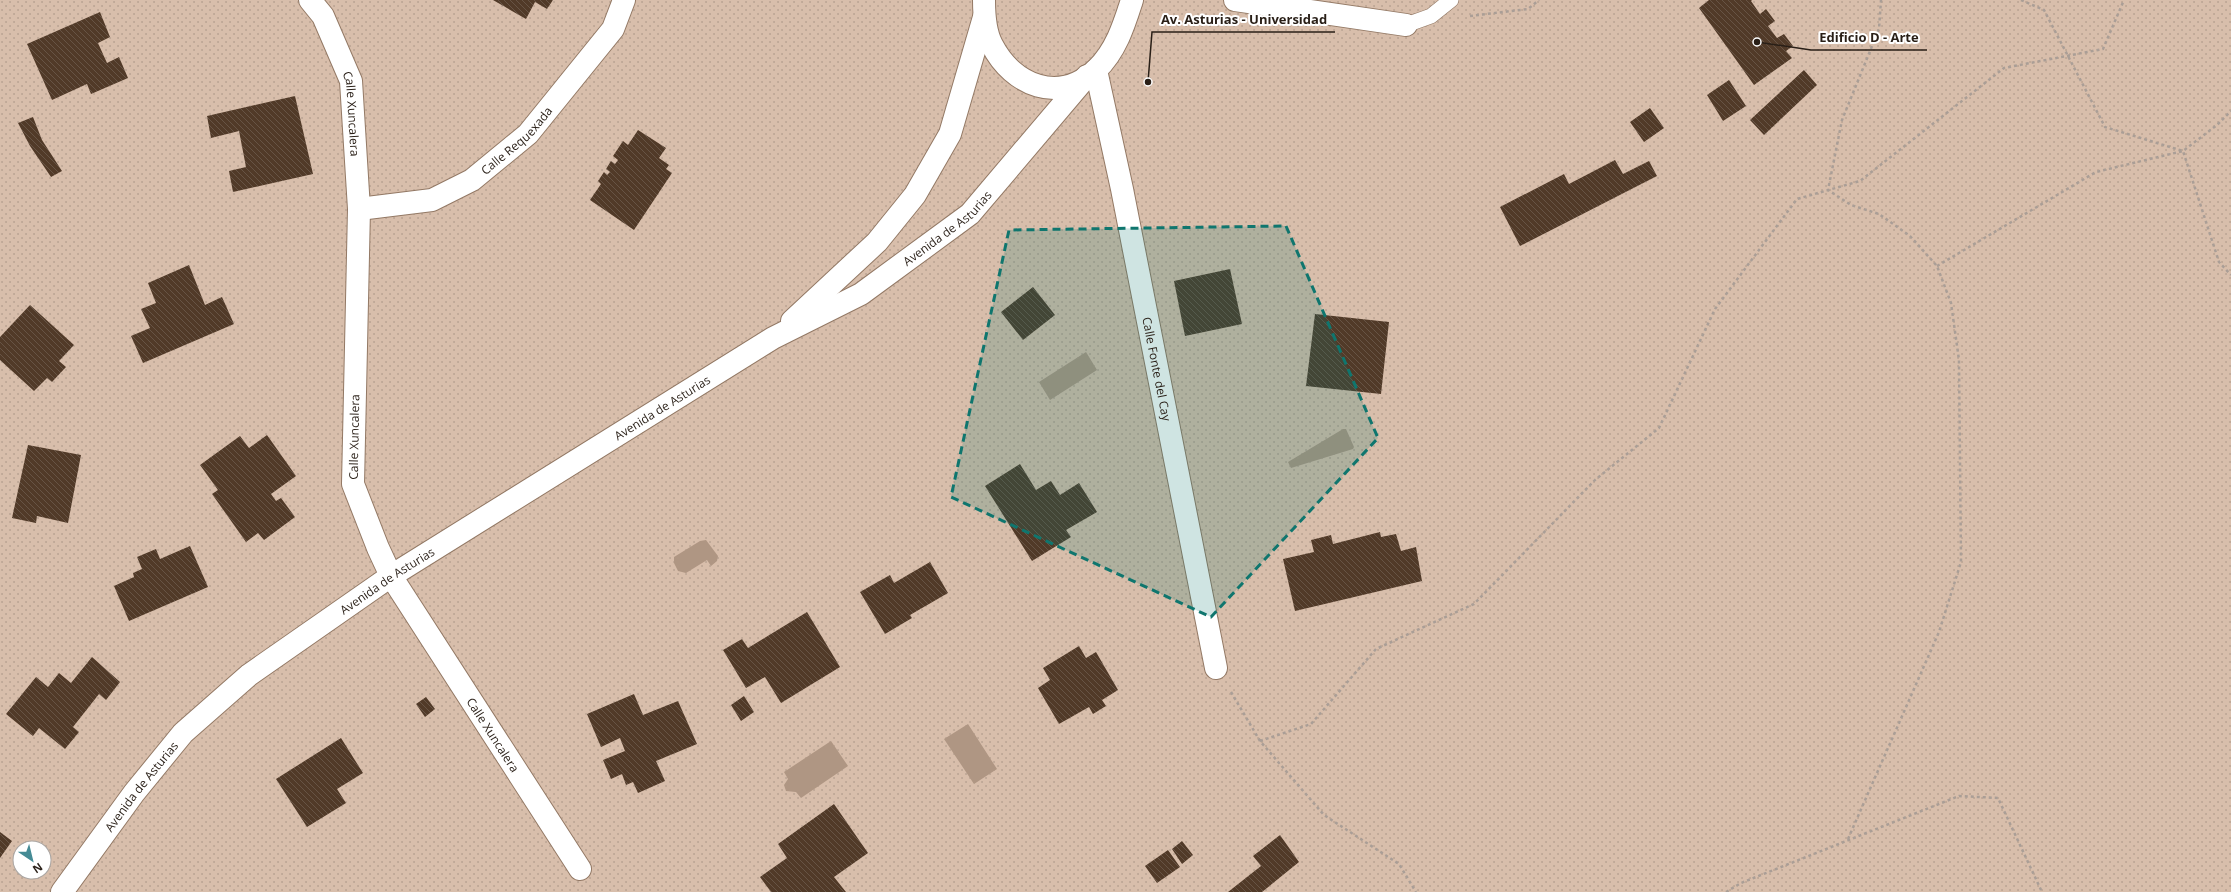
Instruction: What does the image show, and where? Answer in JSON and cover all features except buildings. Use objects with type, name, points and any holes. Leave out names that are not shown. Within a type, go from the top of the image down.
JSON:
[{"type":"street","name":"Calle Xuncalera","points":[[310,0],[323,16],[351,81],[359,209],[353,484],[378,548],[391,576],[580,869]]},
{"type":"street","name":"Calle Requexada","points":[[359,209],[432,200],[472,180],[528,134],[613,28],[624,0]]},
{"type":"street","name":"Avenida de Asturias","points":[[62,892],[134,793],[182,733],[249,675],[391,576],[773,338],[861,294],[970,214],[1110,54],[1121,34],[1132,0]]},
{"type":"street","points":[[1235,0],[1406,25]]},
{"type":"street","name":"Avenida de Asturias","points":[[773,338],[877,242],[915,195],[950,134],[984,8]]},
{"type":"street","points":[[984,8],[991,43],[1000,59],[1013,73],[1027,83],[1049,88],[1070,86],[1092,73]]},
{"type":"street","name":"Calle Fonte del Cay","points":[[1092,73],[1122,189],[1216,668]]},
{"type":"lane","points":[[1406,25],[1432,16],[1450,0]]},
{"type":"path","points":[[1467,17],[1528,9],[1539,0]]},
{"type":"path","points":[[1828,190],[1842,120],[1879,29],[1880,0]]},
{"type":"path","points":[[2021,0],[2044,10],[2105,127],[2182,151]]},
{"type":"path","points":[[1260,741],[1311,724],[1376,649],[1474,604],[1595,480],[1659,428],[1715,309],[1797,199],[1860,181],[2004,68],[2103,49],[2124,0]]},
{"type":"path","points":[[1937,266],[2096,172],[2182,151],[2217,126],[2231,111]]},
{"type":"path","points":[[2182,151],[2219,262],[2231,275]]},
{"type":"path","points":[[1828,190],[1851,205],[1879,214],[1910,236],[1937,266],[1951,303],[1959,360],[1961,562],[1939,632],[1848,839]]},
{"type":"path","points":[[1216,668],[1260,741],[1324,815],[1399,864],[1416,892]]},
{"type":"path","points":[[1726,892],[1741,883],[1848,839],[1959,796],[1998,798],[2042,892]]},
{"type":"highlighted area","points":[[1286,226],[1378,438],[1211,617],[951,497],[1009,230]]},
{"type":"shaded area","points":[[0,0],[2231,0],[2231,892],[0,892]]},
{"type":"shaded area","points":[[1086,352],[1097,370],[1050,400],[1039,382]]},
{"type":"shaded area","points":[[1343,429],[1346,429],[1354,447],[1353,449],[1291,468],[1288,462]]},
{"type":"shaded area","points":[[706,540],[718,556],[717,561],[711,566],[707,560],[686,573],[678,571],[674,563],[674,557],[700,541]]},
{"type":"shaded area","points":[[968,724],[997,769],[974,784],[944,739]]},
{"type":"shaded area","points":[[831,741],[848,766],[801,798],[796,792],[786,791],[784,785],[788,779],[784,772]]},
{"type":"place","name":"Edificio D - Arte","points":[[1757,42]]},
{"type":"place","name":"Av. Asturias - Universidad","points":[[1148,82]]}]
